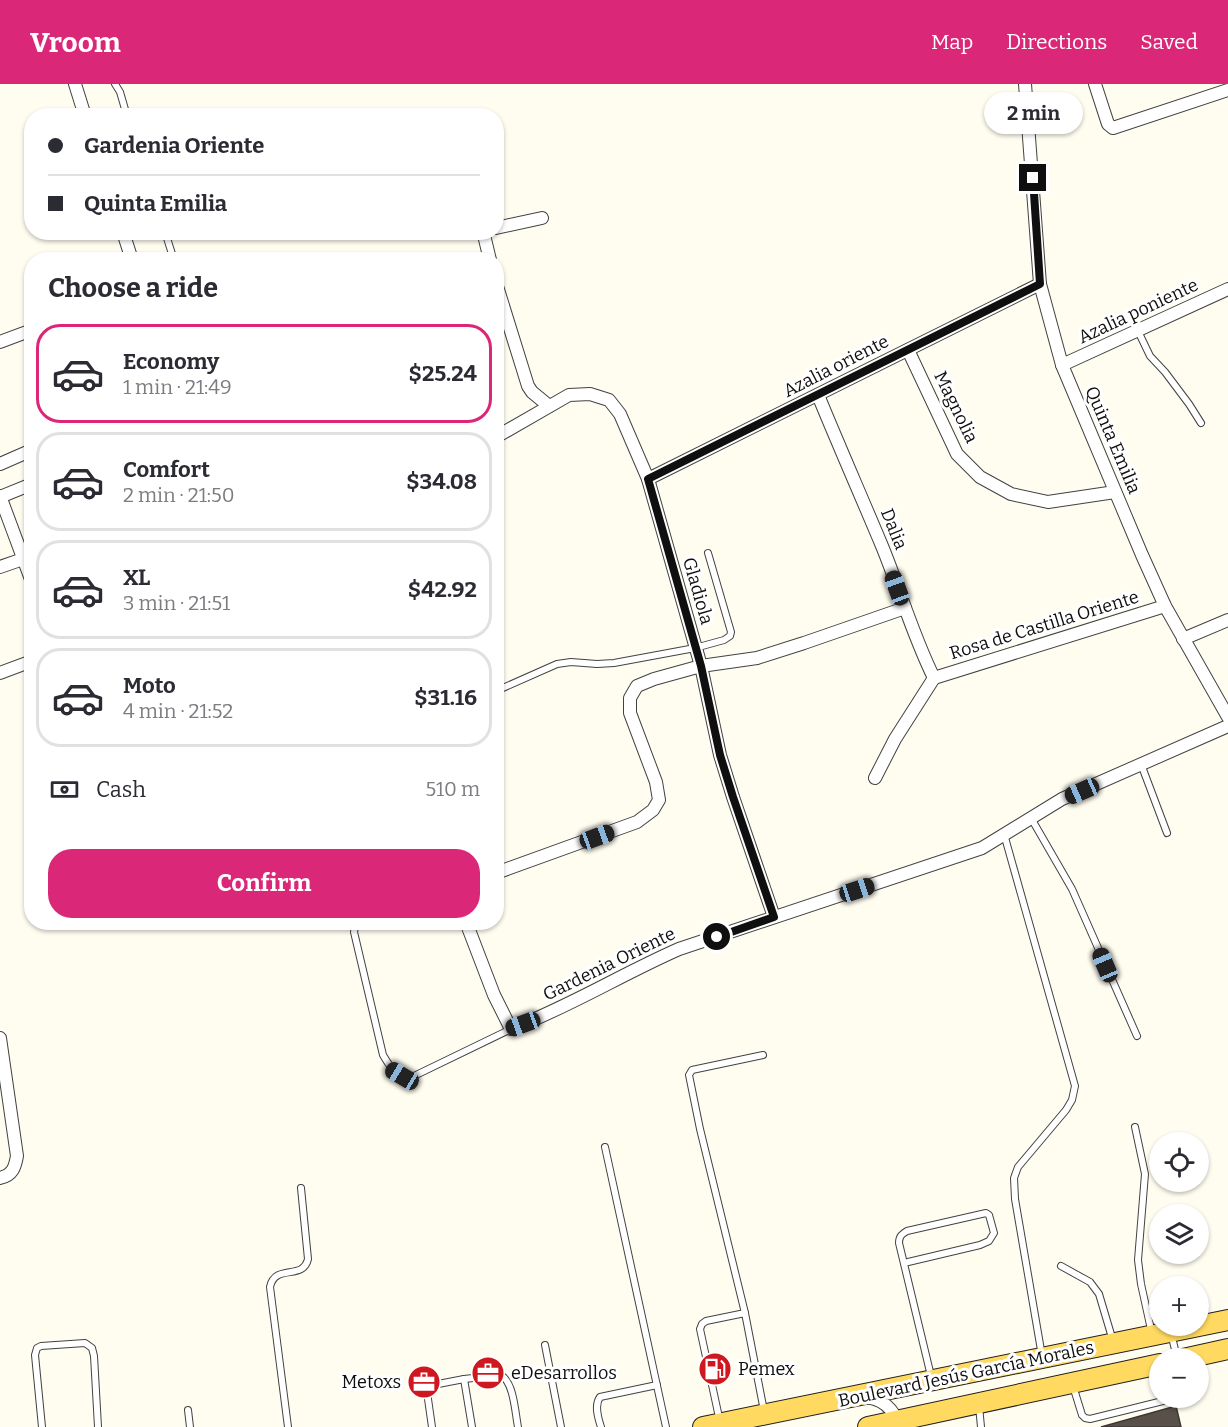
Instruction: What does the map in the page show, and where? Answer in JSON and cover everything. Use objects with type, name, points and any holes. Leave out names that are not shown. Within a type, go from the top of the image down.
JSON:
[{"type":"main road","name":"Boulevard Jesús García Morales","points":[[1209,1324],[1228,1320]]},
{"type":"main road","name":"Boulevard Jesús García Morales","points":[[712,1425],[1152,1336]]},
{"type":"main road","points":[[1209,1354],[1228,1350]]},
{"type":"main road","name":"Boulevard Jesús García Morales","points":[[868,1427],[898,1424],[979,1403],[1149,1366]]},
{"type":"street","points":[[75,84],[82,108]]},
{"type":"street","name":"Quinta Emilia","points":[[1025,84],[1040,284],[1062,365],[1165,606],[1228,717]]},
{"type":"street","points":[[1095,84],[1108,124],[1113,128],[1228,90]]},
{"type":"street","points":[[504,226],[542,218]]},
{"type":"street","name":"Azalia oriente","points":[[648,479],[1040,284]]},
{"type":"street","name":"Azalia poniente","points":[[1062,365],[1228,289]]},
{"type":"street","points":[[504,309],[528,386],[549,406]]},
{"type":"street","points":[[0,342],[24,333]]},
{"type":"street","name":"Magnolia","points":[[908,350],[957,454],[980,477],[1011,494],[1048,502],[1115,492]]},
{"type":"street","name":"Gladiola","points":[[504,433],[569,394],[590,394],[609,400],[620,414],[648,479],[701,666],[720,755],[774,917]]},
{"type":"street","name":"Dalia","points":[[818,395],[883,548],[934,678]]},
{"type":"street","points":[[0,464],[24,454]]},
{"type":"street","points":[[0,567],[23,559],[0,496],[24,487]]},
{"type":"street","name":"Rosa de Castilla Oriente","points":[[934,678],[1165,606]]},
{"type":"street","points":[[504,870],[638,822],[653,810],[659,800],[656,783],[630,713],[630,698],[637,686],[701,666],[757,657],[905,608]]},
{"type":"street","points":[[1183,639],[1228,620]]},
{"type":"street","points":[[0,673],[24,664]]},
{"type":"street","points":[[875,778],[895,740],[934,678]]},
{"type":"street","name":"Gardenia Oriente","points":[[511,1029],[553,1012],[679,950],[982,848],[1062,800],[1228,726]]},
{"type":"street","points":[[469,930],[511,1029]]},
{"type":"street","points":[[0,1038],[17,1156],[14,1168],[6,1177],[0,1178]]},
{"type":"street","points":[[860,1396],[872,1397],[883,1402],[892,1410],[898,1424]]},
{"type":"lane","points":[[115,84],[125,108]]},
{"type":"lane","points":[[1138,331],[1150,356],[1165,372],[1201,423]]},
{"type":"lane","points":[[504,687],[557,664],[571,662],[605,664],[695,648],[724,640],[730,636],[731,632],[708,553]]},
{"type":"lane","points":[[1142,764],[1167,833]]},
{"type":"lane","points":[[1030,818],[1072,889],[1137,1036]]},
{"type":"lane","points":[[1004,834],[1075,1086],[1072,1100],[1066,1110],[1018,1167],[1014,1178],[1015,1199],[1042,1358]]},
{"type":"lane","points":[[354,930],[380,1044],[383,1055],[392,1070],[402,1076],[414,1076],[511,1029]]},
{"type":"lane","points":[[763,1055],[692,1070],[689,1075],[745,1313],[765,1414]]},
{"type":"lane","points":[[1135,1127],[1145,1174],[1137,1260],[1141,1284],[1149,1303]]},
{"type":"lane","points":[[606,1147],[666,1427]]},
{"type":"lane","points":[[288,1427],[270,1287],[272,1280],[278,1275],[302,1270],[306,1266],[308,1259],[301,1188]]},
{"type":"lane","points":[[904,1263],[989,1241],[994,1233],[992,1220],[986,1214],[908,1231],[899,1239],[904,1263],[933,1381]]},
{"type":"lane","points":[[1060,1266],[1090,1282],[1099,1294],[1114,1344]]},
{"type":"lane","points":[[712,1425],[700,1329],[706,1321],[745,1313]]},
{"type":"lane","points":[[42,1427],[35,1355],[37,1348],[85,1344],[92,1348],[94,1356],[98,1427]]},
{"type":"lane","points":[[545,1345],[561,1427]]},
{"type":"lane","points":[[432,1427],[427,1392],[429,1387],[464,1379],[501,1375],[507,1379],[510,1387],[518,1427]]},
{"type":"lane","points":[[464,1379],[472,1427]]},
{"type":"lane","points":[[1072,1382],[1082,1415],[1085,1418],[1090,1419],[1149,1404]]},
{"type":"lane","points":[[601,1427],[597,1407],[600,1397],[657,1385]]},
{"type":"lane","points":[[979,1403],[981,1427]]},
{"type":"lane","points":[[188,1410],[190,1427]]},
{"type":"building","points":[[1169,1408],[1176,1408],[1181,1427],[1101,1427]]},
{"type":"place","name":"Pemex","points":[[715,1369]]},
{"type":"place","name":"eDesarrollos","points":[[488,1373]]},
{"type":"place","name":"Metoxs","points":[[424,1382]]},
{"type":"route","points":[[717,937],[774,917],[720,755],[701,666],[648,479],[1040,284],[1033,178]]}]
